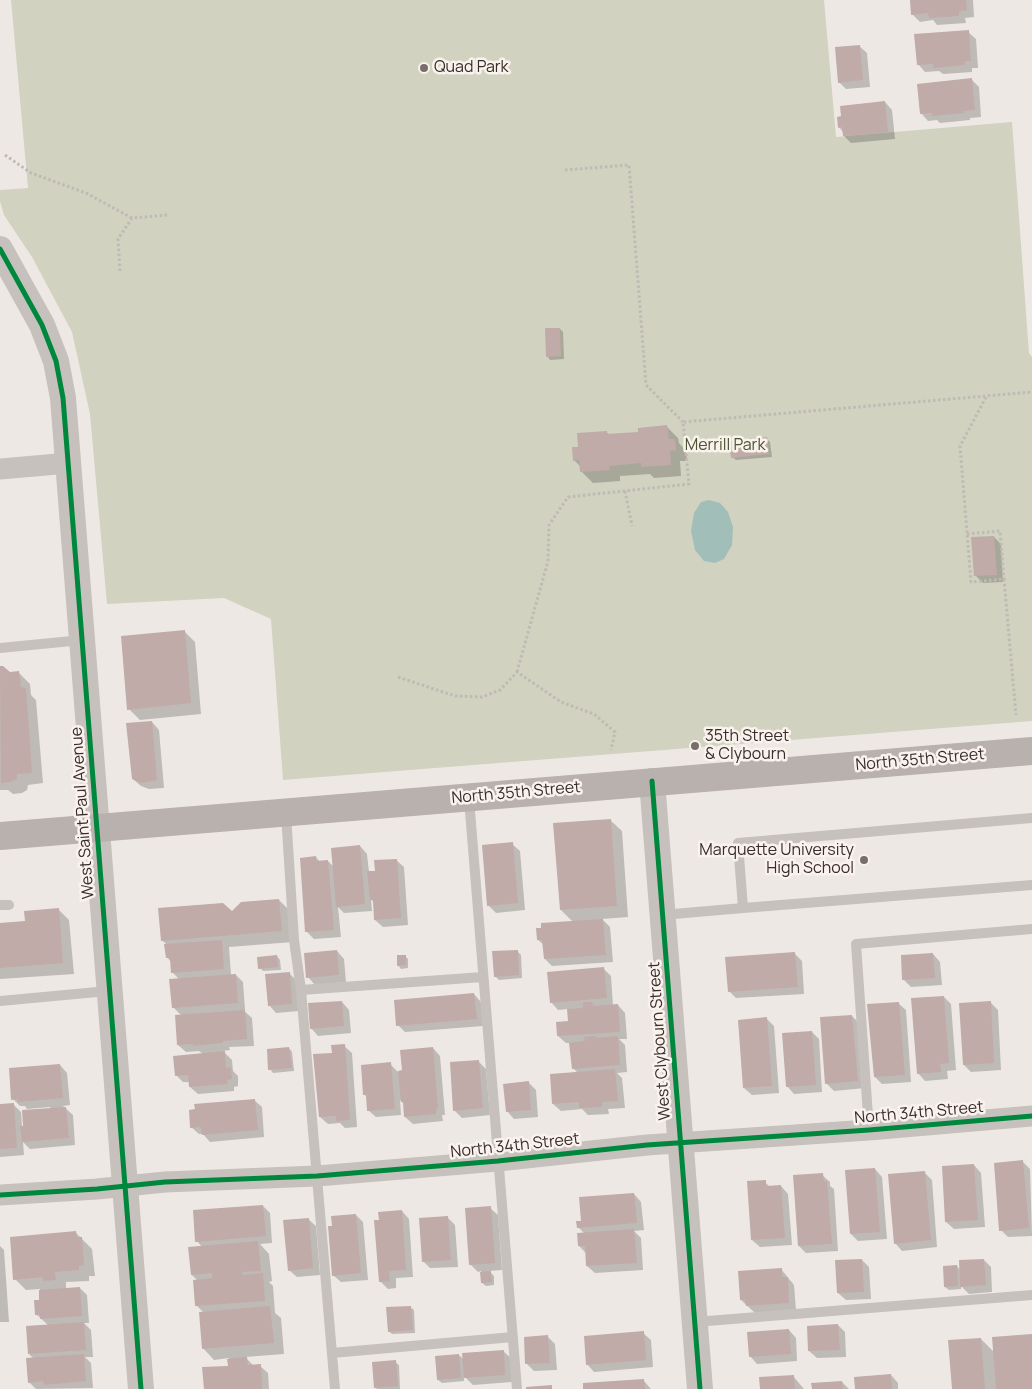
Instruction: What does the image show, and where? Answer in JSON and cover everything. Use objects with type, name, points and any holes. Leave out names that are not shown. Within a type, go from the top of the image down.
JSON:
[{"type":"main road","name":"North 35th Street","points":[[0,836],[1032,751]]},
{"type":"street","name":"West Saint Paul Avenue","points":[[6,265],[42,325],[56,361],[63,398],[141,1389]]},
{"type":"street","points":[[0,469],[69,463]]},
{"type":"street","name":"West Clybourn Street","points":[[652,781],[700,1389]]},
{"type":"street","name":"North 34th Street","points":[[0,1195],[165,1182],[317,1176],[498,1161],[647,1145],[869,1130],[1032,1116]]},
{"type":"lane","points":[[0,648],[83,640]]},
{"type":"lane","points":[[469,797],[517,1389]]},
{"type":"lane","points":[[286,813],[294,940],[301,990],[335,1389]]},
{"type":"lane","points":[[743,908],[738,843],[1032,818]]},
{"type":"lane","points":[[662,915],[1032,885]]},
{"type":"lane","points":[[869,1130],[856,944],[1032,929]]},
{"type":"lane","points":[[301,990],[484,977]]},
{"type":"lane","points":[[0,1001],[109,990]]},
{"type":"lane","points":[[694,1322],[1032,1295]]},
{"type":"lane","points":[[332,1352],[512,1337]]},
{"type":"path","points":[[5,155],[31,172],[86,193],[132,218],[168,215]]},
{"type":"path","points":[[398,677],[455,696],[482,698],[500,690],[517,672],[548,561],[549,525],[568,497],[689,484],[683,422],[646,385],[629,165],[564,170]]},
{"type":"path","points":[[120,271],[118,239],[132,218]]},
{"type":"path","points":[[683,422],[1032,392]]},
{"type":"path","points":[[986,396],[960,446],[971,582],[1004,579]]},
{"type":"path","points":[[625,491],[632,526]]},
{"type":"path","points":[[967,534],[1000,531],[1016,715]]},
{"type":"path","points":[[517,672],[560,702],[594,714],[615,732],[611,750]]},
{"type":"green space","name":"Merrill Park","points":[[11,0],[824,0],[836,137],[1012,122],[1029,353],[1032,357],[1032,721],[283,780],[271,619],[224,598],[107,604],[90,414],[72,332],[32,257],[4,215],[0,201],[0,190],[28,188]]},
{"type":"water","points":[[709,500],[720,503],[728,512],[733,527],[732,545],[724,559],[715,563],[704,561],[695,550],[691,531],[694,513],[701,502]]},
{"type":"building","points":[[910,0],[966,0],[967,10],[959,11],[959,16],[929,18],[928,13],[911,15]]},
{"type":"building","points":[[969,30],[971,61],[965,61],[965,65],[934,68],[933,64],[917,65],[914,34]]},
{"type":"building","points":[[860,45],[863,80],[838,83],[835,47]]},
{"type":"building","points":[[972,78],[975,110],[932,116],[932,113],[920,114],[917,84]]},
{"type":"building","points":[[885,101],[888,132],[843,136],[842,127],[838,128],[837,117],[841,116],[840,106]]},
{"type":"building","points":[[545,328],[560,328],[561,356],[546,357]]},
{"type":"building","points":[[667,425],[669,439],[675,439],[676,450],[670,451],[671,465],[641,467],[641,463],[609,466],[610,470],[580,472],[579,460],[573,461],[572,447],[578,447],[577,433],[607,431],[607,434],[638,432],[638,428]]},
{"type":"building","points":[[767,437],[769,454],[731,458],[729,441]]},
{"type":"building","points":[[994,536],[997,575],[974,576],[971,537]]},
{"type":"building","points":[[185,630],[191,703],[127,710],[121,636]]},
{"type":"building","points":[[0,666],[3,666],[10,672],[19,671],[21,687],[26,688],[32,771],[31,773],[17,774],[17,779],[1,783]]},
{"type":"building","points":[[152,721],[157,780],[141,783],[132,779],[126,723]]},
{"type":"building","points":[[611,819],[617,906],[560,910],[553,823]]},
{"type":"building","points":[[513,842],[518,903],[487,906],[482,845]]},
{"type":"building","points":[[360,845],[365,904],[336,907],[331,848]]},
{"type":"building","points":[[316,856],[316,861],[328,860],[334,930],[305,932],[300,858]]},
{"type":"building","points":[[397,859],[401,918],[374,920],[373,900],[370,900],[367,871],[375,871],[374,860]]},
{"type":"building","points":[[279,899],[282,931],[161,941],[158,908],[223,903],[232,911],[241,902]]},
{"type":"building","points":[[59,908],[63,963],[0,968],[0,923],[25,921],[24,911]]},
{"type":"building","points":[[603,919],[606,955],[544,959],[542,940],[537,940],[536,928],[541,928],[541,923]]},
{"type":"building","points":[[222,940],[224,969],[171,973],[170,958],[166,958],[164,944]]},
{"type":"building","points":[[337,950],[339,975],[306,978],[304,953]]},
{"type":"building","points":[[518,950],[519,975],[494,977],[492,951]]},
{"type":"building","points":[[795,952],[798,987],[728,992],[725,957]]},
{"type":"building","points":[[933,953],[935,978],[902,980],[901,955]]},
{"type":"building","points":[[277,955],[278,967],[258,969],[257,957]]},
{"type":"building","points":[[397,955],[406,955],[406,965],[397,966]]},
{"type":"building","points":[[604,967],[607,998],[550,1003],[547,972]]},
{"type":"building","points":[[290,972],[292,1004],[268,1006],[265,974]]},
{"type":"building","points":[[236,974],[238,1003],[172,1008],[169,979]]},
{"type":"building","points":[[474,993],[477,1019],[396,1026],[394,1000]]},
{"type":"building","points":[[944,996],[949,1063],[940,1064],[941,1072],[917,1074],[911,998]]},
{"type":"building","points":[[342,1001],[344,1026],[310,1029],[308,1003]]},
{"type":"building","points":[[991,1001],[994,1063],[963,1065],[959,1003]]},
{"type":"building","points":[[583,1002],[592,1002],[593,1006],[618,1004],[620,1032],[557,1036],[556,1022],[568,1021],[567,1009],[583,1008]]},
{"type":"building","points":[[899,1002],[905,1075],[874,1077],[867,1004]]},
{"type":"building","points":[[245,1010],[247,1039],[193,1046],[193,1044],[177,1045],[175,1015]]},
{"type":"building","points":[[852,1015],[858,1081],[825,1084],[820,1017]]},
{"type":"building","points":[[767,1017],[772,1086],[743,1088],[738,1020]]},
{"type":"building","points":[[812,1031],[816,1085],[786,1087],[782,1033]]},
{"type":"building","points":[[595,1036],[596,1038],[618,1036],[620,1065],[572,1069],[569,1043],[585,1041],[584,1037]]},
{"type":"building","points":[[345,1044],[350,1120],[336,1121],[336,1116],[319,1117],[313,1054],[332,1053],[331,1045]]},
{"type":"building","points":[[289,1047],[292,1068],[268,1070],[267,1049]]},
{"type":"building","points":[[433,1047],[438,1108],[436,1109],[436,1114],[404,1117],[398,1071],[402,1070],[400,1050]]},
{"type":"building","points":[[225,1051],[226,1068],[231,1067],[232,1079],[227,1080],[228,1084],[189,1087],[188,1075],[175,1076],[173,1056]]},
{"type":"building","points":[[479,1060],[483,1108],[453,1111],[450,1062]]},
{"type":"building","points":[[391,1062],[395,1109],[367,1111],[366,1095],[363,1095],[361,1065]]},
{"type":"building","points":[[60,1064],[63,1098],[18,1102],[18,1099],[11,1100],[9,1068]]},
{"type":"building","points":[[615,1069],[618,1101],[602,1102],[602,1107],[579,1108],[579,1102],[552,1104],[550,1074]]},
{"type":"building","points":[[529,1081],[531,1110],[506,1112],[503,1084]]},
{"type":"building","points":[[255,1099],[258,1130],[202,1135],[201,1127],[190,1128],[189,1110],[195,1109],[194,1104]]},
{"type":"building","points":[[14,1103],[17,1148],[0,1149],[0,1104]]},
{"type":"building","points":[[66,1107],[69,1138],[22,1142],[20,1126],[23,1126],[22,1110]]},
{"type":"building","points":[[1023,1160],[1029,1228],[999,1231],[994,1163]]},
{"type":"building","points":[[974,1164],[978,1220],[945,1222],[942,1166]]},
{"type":"building","points":[[875,1168],[880,1232],[850,1234],[845,1170]]},
{"type":"building","points":[[925,1171],[931,1240],[894,1244],[888,1174]]},
{"type":"building","points":[[823,1173],[824,1181],[827,1181],[832,1244],[798,1246],[793,1175]]},
{"type":"building","points":[[766,1180],[766,1186],[781,1185],[785,1238],[751,1240],[747,1181]]},
{"type":"building","points":[[634,1193],[637,1223],[577,1228],[576,1221],[581,1221],[579,1197]]},
{"type":"building","points":[[263,1205],[266,1236],[195,1242],[193,1210]]},
{"type":"building","points":[[491,1206],[495,1263],[469,1265],[465,1208]]},
{"type":"building","points":[[402,1210],[406,1270],[389,1271],[390,1281],[379,1282],[374,1220],[379,1220],[378,1212]]},
{"type":"building","points":[[356,1214],[361,1273],[332,1276],[328,1226],[332,1226],[331,1216]]},
{"type":"building","points":[[448,1216],[451,1260],[422,1262],[419,1218]]},
{"type":"building","points":[[309,1218],[313,1268],[288,1271],[283,1220]]},
{"type":"building","points":[[634,1229],[637,1263],[586,1266],[585,1246],[578,1246],[577,1233]]},
{"type":"building","points":[[76,1231],[77,1237],[82,1237],[84,1265],[79,1266],[79,1270],[55,1272],[56,1280],[43,1281],[43,1277],[13,1280],[10,1237]]},
{"type":"building","points":[[258,1241],[261,1271],[242,1272],[243,1275],[263,1273],[265,1301],[195,1306],[193,1280],[212,1278],[212,1273],[191,1275],[188,1247]]},
{"type":"building","points":[[862,1259],[864,1292],[837,1293],[835,1260]]},
{"type":"building","points":[[984,1259],[986,1285],[960,1287],[959,1260]]},
{"type":"building","points":[[957,1265],[958,1286],[944,1287],[943,1266]]},
{"type":"building","points":[[782,1268],[782,1277],[788,1277],[789,1303],[746,1306],[745,1300],[740,1300],[738,1271]]},
{"type":"building","points":[[491,1271],[492,1282],[481,1283],[480,1272]]},
{"type":"building","points":[[80,1287],[82,1316],[40,1319],[40,1315],[35,1315],[34,1300],[39,1300],[39,1290]]},
{"type":"building","points":[[270,1306],[274,1343],[202,1349],[199,1312]]},
{"type":"building","points":[[411,1306],[413,1330],[388,1332],[386,1307]]},
{"type":"building","points":[[84,1322],[86,1350],[28,1354],[26,1326]]},
{"type":"building","points":[[838,1324],[840,1350],[808,1351],[807,1326]]},
{"type":"building","points":[[789,1329],[791,1354],[749,1357],[747,1332]]},
{"type":"building","points":[[644,1331],[646,1360],[586,1365],[584,1336]]},
{"type":"building","points":[[1032,1334],[1032,1389],[996,1389],[992,1337]]},
{"type":"building","points":[[548,1335],[550,1363],[525,1364],[524,1337]]},
{"type":"building","points":[[981,1338],[985,1389],[952,1389],[948,1340]]},
{"type":"building","points":[[504,1350],[505,1375],[464,1378],[462,1353]]},
{"type":"building","points":[[84,1354],[86,1381],[44,1385],[43,1381],[28,1383],[26,1358]]},
{"type":"building","points":[[459,1354],[461,1378],[437,1380],[435,1356]]},
{"type":"building","points":[[247,1357],[248,1365],[261,1364],[262,1389],[204,1389],[202,1367],[228,1366],[227,1359]]},
{"type":"building","points":[[396,1360],[398,1386],[374,1388],[372,1362]]},
{"type":"building","points":[[891,1374],[892,1389],[855,1389],[854,1377]]},
{"type":"building","points":[[794,1375],[795,1389],[760,1389],[759,1377]]},
{"type":"building","points":[[644,1379],[645,1389],[583,1389],[583,1383]]},
{"type":"building","points":[[842,1381],[843,1389],[812,1389],[811,1383]]},
{"type":"building","points":[[552,1385],[552,1389],[526,1389],[526,1387]]},
{"type":"cycle path","points":[[0,249],[42,325],[56,361],[63,398],[141,1389]]},
{"type":"cycle path","points":[[652,781],[700,1389]]},
{"type":"cycle path","points":[[0,1195],[97,1189],[165,1182],[317,1176],[498,1161],[647,1145],[869,1130],[1032,1116]]},
{"type":"place","name":"Quad Park","points":[[424,68]]},
{"type":"place","name":"35th Street & Clybourn","points":[[695,746]]},
{"type":"place","name":"Marquette University High School","points":[[864,860]]}]
